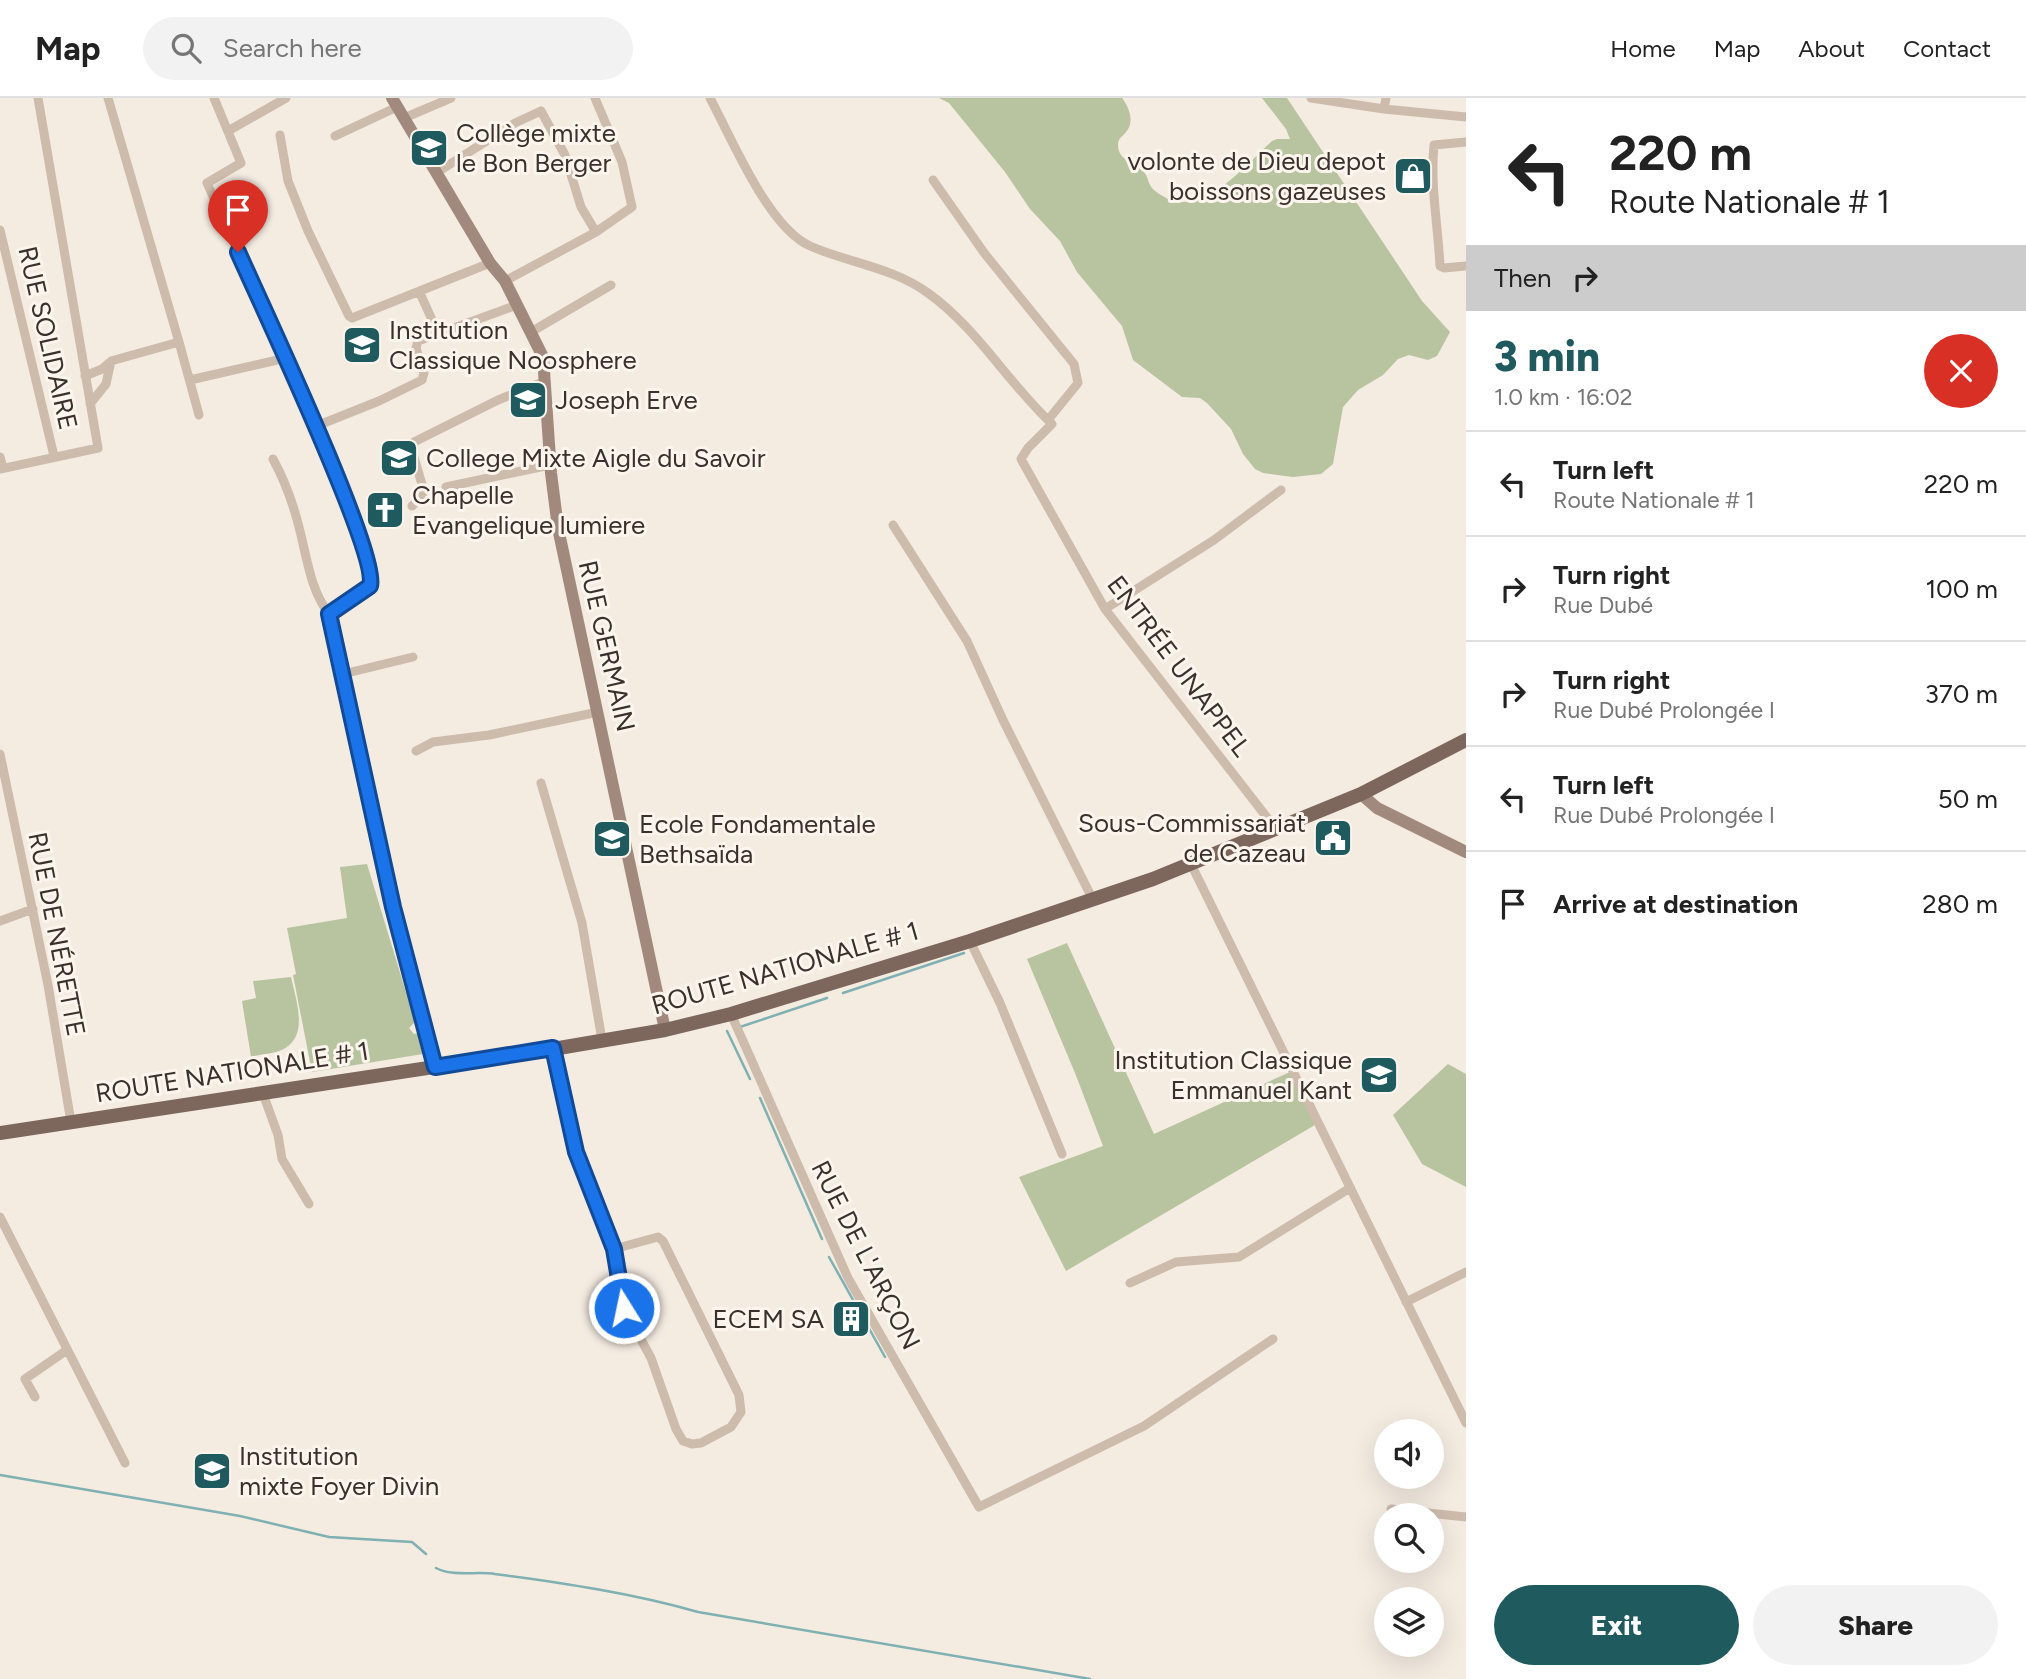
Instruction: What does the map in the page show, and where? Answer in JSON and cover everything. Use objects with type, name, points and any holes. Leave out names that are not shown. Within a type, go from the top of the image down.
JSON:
[{"type":"main road","name":"ROUTE NATIONALE # 1","points":[[0,1133],[665,1030],[731,1014],[970,941],[1191,864],[1361,794],[1466,740]]},
{"type":"street","points":[[0,457],[1,468],[98,448],[38,98]]},
{"type":"street","points":[[108,98],[199,415]]},
{"type":"street","points":[[214,98],[241,163],[207,183],[286,358],[351,513],[372,581],[370,586],[329,614]]},
{"type":"street","points":[[229,131],[286,98]]},
{"type":"street","points":[[404,118],[451,98]]},
{"type":"street","points":[[505,281],[596,232],[632,207],[622,162],[595,98]]},
{"type":"street","points":[[710,98],[748,170],[784,227],[811,246],[881,269],[929,293],[988,350],[1050,422]]},
{"type":"street","points":[[1311,98],[1466,117]]},
{"type":"street","points":[[1384,109],[1386,98]]},
{"type":"street","points":[[335,136],[395,102]]},
{"type":"street","name":"RUE GERMAIN","points":[[395,102],[490,263],[505,281],[543,357],[550,465],[565,568],[665,1030]]},
{"type":"street","points":[[436,173],[514,123],[541,111],[565,155],[581,206],[596,232]]},
{"type":"street","points":[[280,135],[288,181],[308,231],[352,318],[490,263]]},
{"type":"street","points":[[1466,142],[1434,145],[1433,198],[1438,223],[1440,266],[1444,268],[1466,265]]},
{"type":"street","name":"ENTRÉE UNAPPEL","points":[[933,180],[985,254],[1074,364],[1078,383],[1021,459],[1105,609],[1276,829]]},
{"type":"street","name":"RUE SOLIDAIRE","points":[[0,230],[54,456]]},
{"type":"street","points":[[531,332],[611,285]]},
{"type":"street","points":[[419,291],[438,334]]},
{"type":"street","points":[[314,427],[422,380],[424,373],[416,348],[418,341],[517,305]]},
{"type":"street","points":[[85,376],[102,369],[111,361],[179,342]]},
{"type":"street","points":[[190,380],[286,358]]},
{"type":"street","points":[[90,404],[106,384],[111,361]]},
{"type":"street","points":[[411,506],[423,495],[412,450],[414,442],[498,400],[544,382]]},
{"type":"street","points":[[274,459],[288,487],[301,534],[303,553],[321,604],[329,614],[393,907],[435,1067]]},
{"type":"street","points":[[446,487],[550,465]]},
{"type":"street","points":[[1105,609],[1214,540],[1281,491]]},
{"type":"street","points":[[893,525],[967,641],[1003,720],[1093,900]]},
{"type":"street","points":[[343,674],[413,657]]},
{"type":"street","points":[[416,751],[433,742],[489,735],[598,712]]},
{"type":"street","name":"RUE DE NÉRETTE","points":[[0,754],[33,909],[71,1122]]},
{"type":"street","points":[[541,783],[582,923],[602,1040]]},
{"type":"street","points":[[1361,794],[1377,808],[1466,852]]},
{"type":"street","points":[[1191,864],[1466,1423]]},
{"type":"street","points":[[0,921],[33,909]]},
{"type":"street","points":[[970,941],[1000,1003],[1062,1154]]},
{"type":"street","name":"RUE DE L'ARÇON","points":[[731,1014],[848,1278],[979,1507],[1144,1426],[1273,1339]]},
{"type":"street","points":[[553,1048],[576,1152],[614,1249],[624,1308],[651,1358],[676,1429],[683,1441],[692,1444],[717,1436],[732,1427],[739,1418],[742,1406],[724,1361],[663,1241],[658,1237],[650,1238],[614,1249]]},
{"type":"street","points":[[262,1091],[278,1135],[282,1159],[309,1204]]},
{"type":"street","points":[[1130,1283],[1176,1262],[1239,1257],[1350,1188]]},
{"type":"street","points":[[0,1217],[125,1464]]},
{"type":"street","points":[[1406,1302],[1466,1272]]},
{"type":"street","points":[[35,1397],[25,1379],[67,1350]]},
{"type":"street","points":[[1444,1514],[1466,1517]]},
{"type":"green space","points":[[939,98],[1122,98],[1131,119],[1129,128],[1119,139],[1121,155],[1143,171],[1155,191],[1166,198],[1181,202],[1210,194],[1237,174],[1272,141],[1290,139],[1286,129],[1262,98],[1287,98],[1422,301],[1450,332],[1437,356],[1428,360],[1409,355],[1398,359],[1383,375],[1358,390],[1343,407],[1333,464],[1321,474],[1293,477],[1263,473],[1255,469],[1243,454],[1231,429],[1207,403],[1200,398],[1182,397],[1133,360],[1122,326],[1077,272],[1060,241],[1030,209],[1005,172],[949,103]]},
{"type":"green space","points":[[367,864],[415,1022],[409,1028],[414,1034],[419,1033],[425,1051],[423,1054],[312,1072],[293,975],[296,974],[287,928],[347,918],[340,867]]},
{"type":"green space","points":[[1067,943],[1154,1134],[1290,1072],[1315,1125],[1066,1271],[1019,1177],[1103,1146],[1027,959]]},
{"type":"green space","points":[[291,977],[299,1018],[295,1038],[279,1051],[251,1057],[242,1001],[256,998],[253,981]]},
{"type":"green space","points":[[1448,1064],[1466,1074],[1466,1187],[1422,1164],[1393,1115]]},
{"type":"waterway","points":[[843,993],[964,953]]},
{"type":"waterway","points":[[740,1027],[827,998]]},
{"type":"waterway","points":[[727,1031],[750,1079]]},
{"type":"waterway","points":[[760,1098],[822,1239]]},
{"type":"waterway","points":[[829,1257],[885,1357]]},
{"type":"waterway","points":[[0,1475],[240,1516],[329,1537],[412,1542],[426,1554]]},
{"type":"waterway","points":[[436,1568],[450,1572],[495,1574],[597,1589],[698,1612],[1090,1679]]},
{"type":"place","name":"Collège mixte le Bon Berger","points":[[429,148]]},
{"type":"place","name":"volonte de Dieu depot boissons gazeuses","points":[[1413,176]]},
{"type":"place","name":"Institution Classique Noosphere","points":[[362,345]]},
{"type":"place","name":"Joseph Erve","points":[[528,400]]},
{"type":"place","name":"College Mixte Aigle du Savoir","points":[[399,458]]},
{"type":"place","name":"Chapelle Evangelique lumiere","points":[[385,510]]},
{"type":"place","name":"Sous-Commissariat de Cazeau","points":[[1333,838]]},
{"type":"place","name":"Ecole Fondamentale Bethsaïda","points":[[612,839]]},
{"type":"place","name":"Institution Classique Emmanuel Kant","points":[[1379,1075]]},
{"type":"place","name":"ECEM SA","points":[[851,1319]]},
{"type":"place","name":"Institution mixte Foyer Divin","points":[[212,1471]]},
{"type":"route","points":[[238,252],[351,513],[371,575],[370,586],[356,593],[329,614],[393,907],[435,1067],[553,1048],[576,1152],[614,1249],[624,1308]]}]
